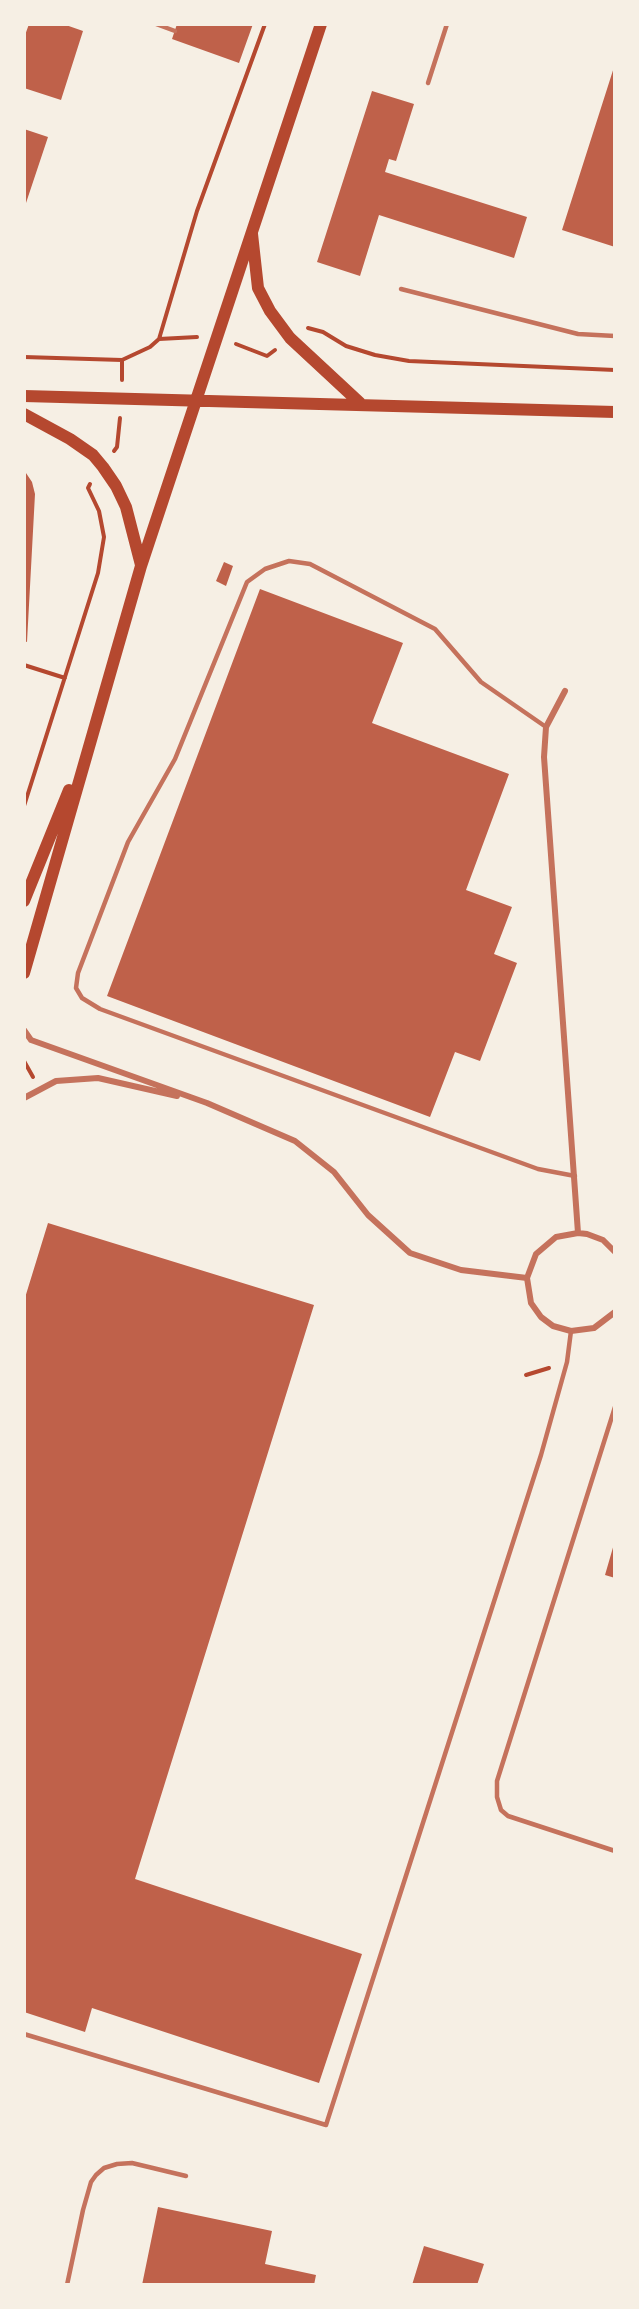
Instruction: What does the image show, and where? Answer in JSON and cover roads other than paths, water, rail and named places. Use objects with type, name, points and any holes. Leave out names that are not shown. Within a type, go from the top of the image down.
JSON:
[{"type":"main road","points":[[24,973],[141,566],[321,24]]},
{"type":"main road","points":[[251,230],[258,288],[270,311],[290,338],[360,403]]},
{"type":"main road","points":[[24,396],[195,402],[360,403],[615,412]]},
{"type":"main road","points":[[24,414],[70,439],[93,455],[103,467],[126,507],[141,566]]},
{"type":"main road","points":[[24,901],[89,745]]},
{"type":"street","points":[[565,691],[546,726],[544,757],[578,1233]]},
{"type":"street","points":[[24,1030],[31,1040],[207,1103],[295,1141],[334,1172],[368,1215],[410,1253],[461,1270],[527,1278]]},
{"type":"street","points":[[24,1098],[56,1081],[98,1078],[207,1103]]},
{"type":"street","points":[[615,1252],[603,1240],[578,1233],[556,1237],[536,1254],[527,1278],[531,1303],[553,1326],[571,1331],[594,1328],[615,1312]]},
{"type":"lane","points":[[156,24],[174,31]]},
{"type":"lane","points":[[428,83],[447,24]]},
{"type":"lane","points":[[401,289],[578,334],[615,336]]},
{"type":"lane","points":[[546,726],[481,682],[435,629],[310,564],[289,561],[265,569],[246,582],[175,759],[128,842],[78,973],[76,988],[82,998],[100,1009],[538,1169],[575,1176]]},
{"type":"lane","points":[[24,2034],[326,2125],[541,1455],[567,1362],[571,1331]]},
{"type":"lane","points":[[615,1407],[497,1781],[497,1797],[501,1810],[508,1816],[615,1851]]},
{"type":"lane","points":[[67,2285],[86,2200],[96,2175],[111,2166],[132,2163],[186,2176]]}]
